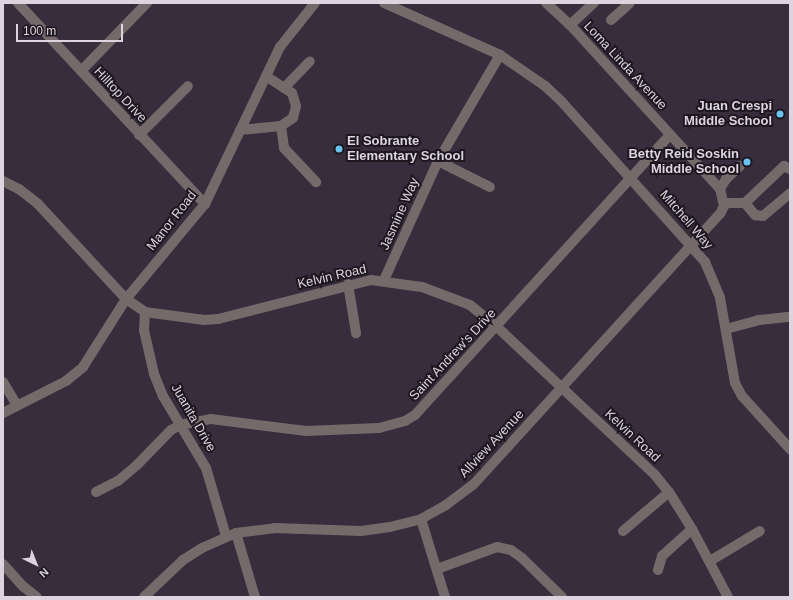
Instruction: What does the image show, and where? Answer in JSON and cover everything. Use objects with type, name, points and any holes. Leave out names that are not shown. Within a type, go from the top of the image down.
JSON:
[{"type":"street","name":"Hilltop Drive","points":[[18,3],[204,204]]},
{"type":"street","points":[[80,71],[147,3]]},
{"type":"street","name":"Manor Road","points":[[3,413],[16,404],[66,381],[83,367],[126,299],[204,204],[280,47],[315,3]]},
{"type":"street","name":"Mitchell Way","points":[[384,3],[500,55],[545,86],[562,102],[705,262],[713,278],[726,329],[735,383],[742,396],[790,449]]},
{"type":"street","name":"Loma Linda Avenue","points":[[546,3],[570,25],[720,189],[724,204]]},
{"type":"street","points":[[570,25],[594,3]]},
{"type":"street","points":[[612,20],[630,3]]},
{"type":"street","name":"Jasmine Way","points":[[384,280],[438,161],[500,55]]},
{"type":"street","points":[[284,88],[310,61]]},
{"type":"street","points":[[240,130],[281,126],[293,118],[296,106],[292,93],[266,76]]},
{"type":"street","points":[[139,135],[188,86]]},
{"type":"street","points":[[281,126],[284,148],[316,182]]},
{"type":"street","name":"Saint Andrew's Drive","points":[[180,424],[211,419],[306,431],[390,426],[415,415],[497,327],[670,135]]},
{"type":"street","points":[[438,161],[490,187]]},
{"type":"street","points":[[720,189],[726,179],[740,166]]},
{"type":"street","points":[[724,204],[745,203],[784,166],[790,169]]},
{"type":"street","name":"Kelvin Road","points":[[3,181],[19,189],[38,204],[126,299],[145,312],[218,319],[348,284],[384,280],[422,287],[456,299],[476,310],[497,327],[654,475],[668,492],[692,530],[728,597]]},
{"type":"street","points":[[745,203],[755,215],[763,216],[790,192]]},
{"type":"street","name":"Allview Avenue","points":[[144,597],[183,560],[231,534],[274,528],[361,531],[390,527],[421,518],[446,505],[473,485],[720,214],[724,204]]},
{"type":"street","points":[[348,284],[356,333]]},
{"type":"street","name":"Juanita Drive","points":[[145,312],[144,330],[154,374],[180,424],[206,468],[255,597]]},
{"type":"street","points":[[726,329],[759,320],[790,317]]},
{"type":"street","points":[[3,382],[16,404]]},
{"type":"street","points":[[96,492],[118,481],[138,464],[171,430],[180,424]]},
{"type":"street","points":[[623,531],[668,492]]},
{"type":"street","points":[[421,518],[445,597]]},
{"type":"street","points":[[658,570],[662,556],[692,530]]},
{"type":"street","points":[[710,562],[760,531]]},
{"type":"street","points":[[437,569],[497,547],[511,550],[522,558],[562,597]]},
{"type":"street","points":[[3,564],[24,588],[37,597]]},
{"type":"place","name":"Juan Crespi Middle School","points":[[780,114]]},
{"type":"place","name":"El Sobrante Elementary School","points":[[339,149]]},
{"type":"place","name":"Betty Reid Soskin Middle School","points":[[747,162]]}]
